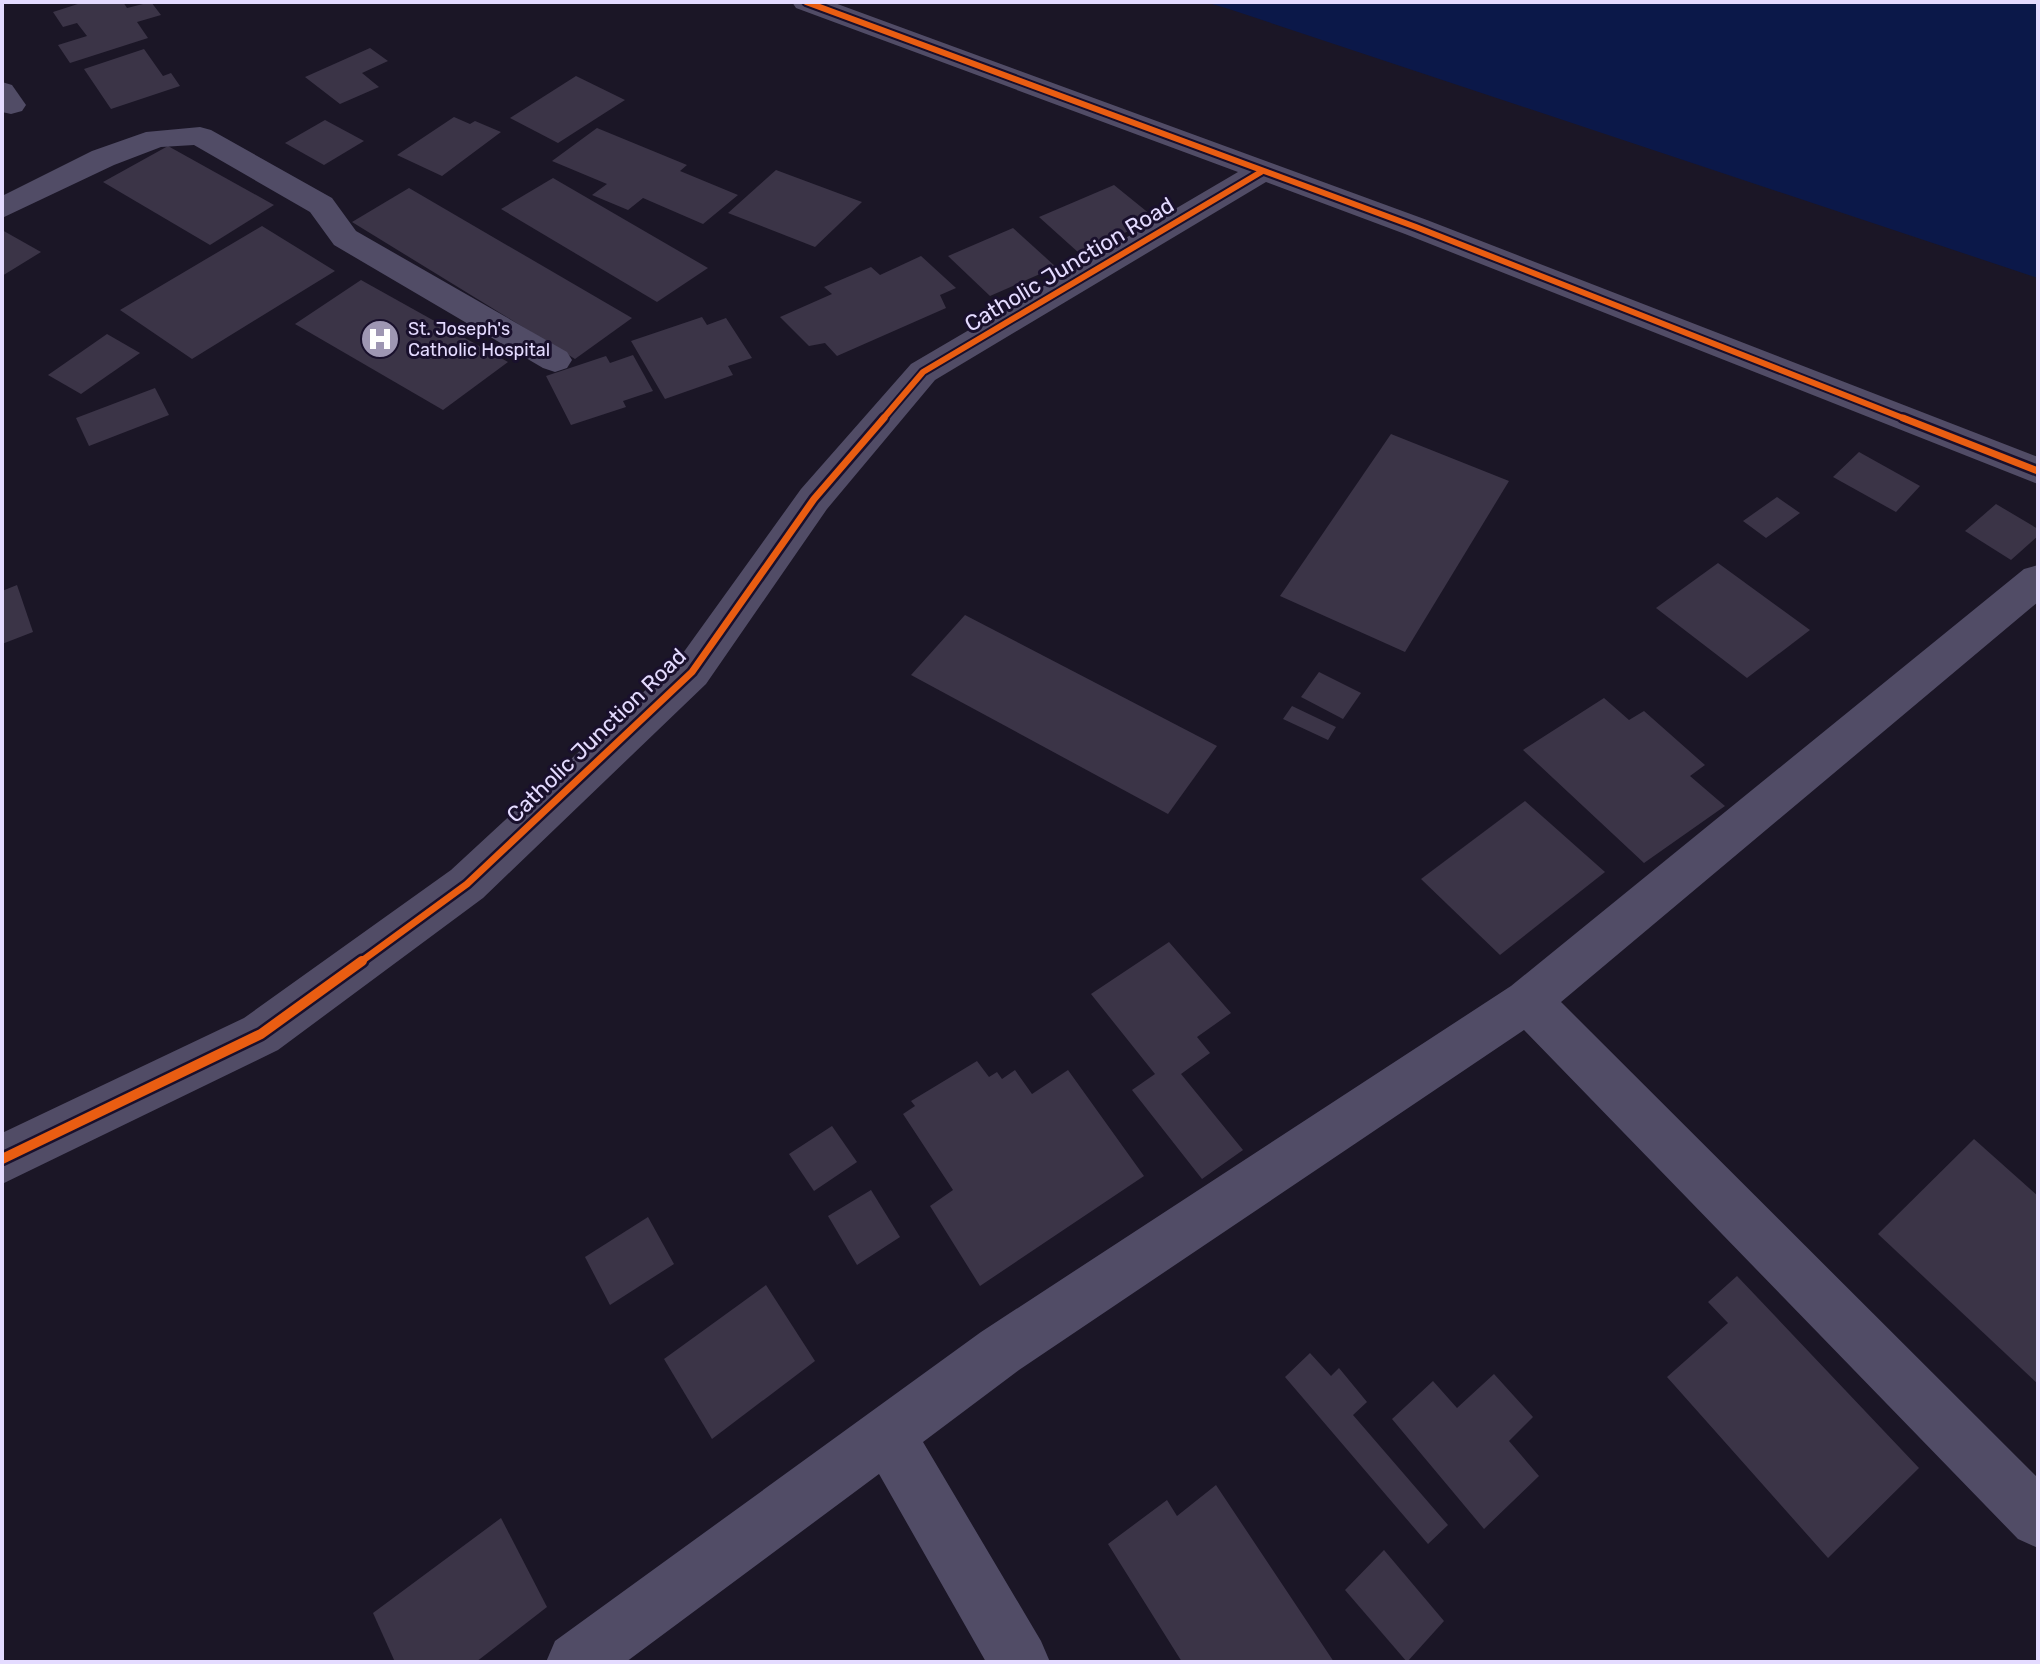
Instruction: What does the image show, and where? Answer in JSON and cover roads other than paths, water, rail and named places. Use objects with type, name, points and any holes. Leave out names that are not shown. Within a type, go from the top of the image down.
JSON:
[{"type":"street","points":[[806,2],[1416,227],[2038,471]]},
{"type":"street","points":[[2,208],[103,158],[157,138],[200,136],[321,205],[345,238],[555,360]]},
{"type":"street","name":"Catholic Junction Road","points":[[2,1159],[261,1034],[467,884],[692,672],[814,499],[923,372],[1261,172]]},
{"type":"street","points":[[576,1662],[1000,1351],[1528,1001],[2038,580]]},
{"type":"street","points":[[1528,1001],[2038,1519]]},
{"type":"street","points":[[887,1435],[1020,1662]]},
{"type":"place","name":"St. Joseph's Catholic Hospital","points":[[380,339]]}]
